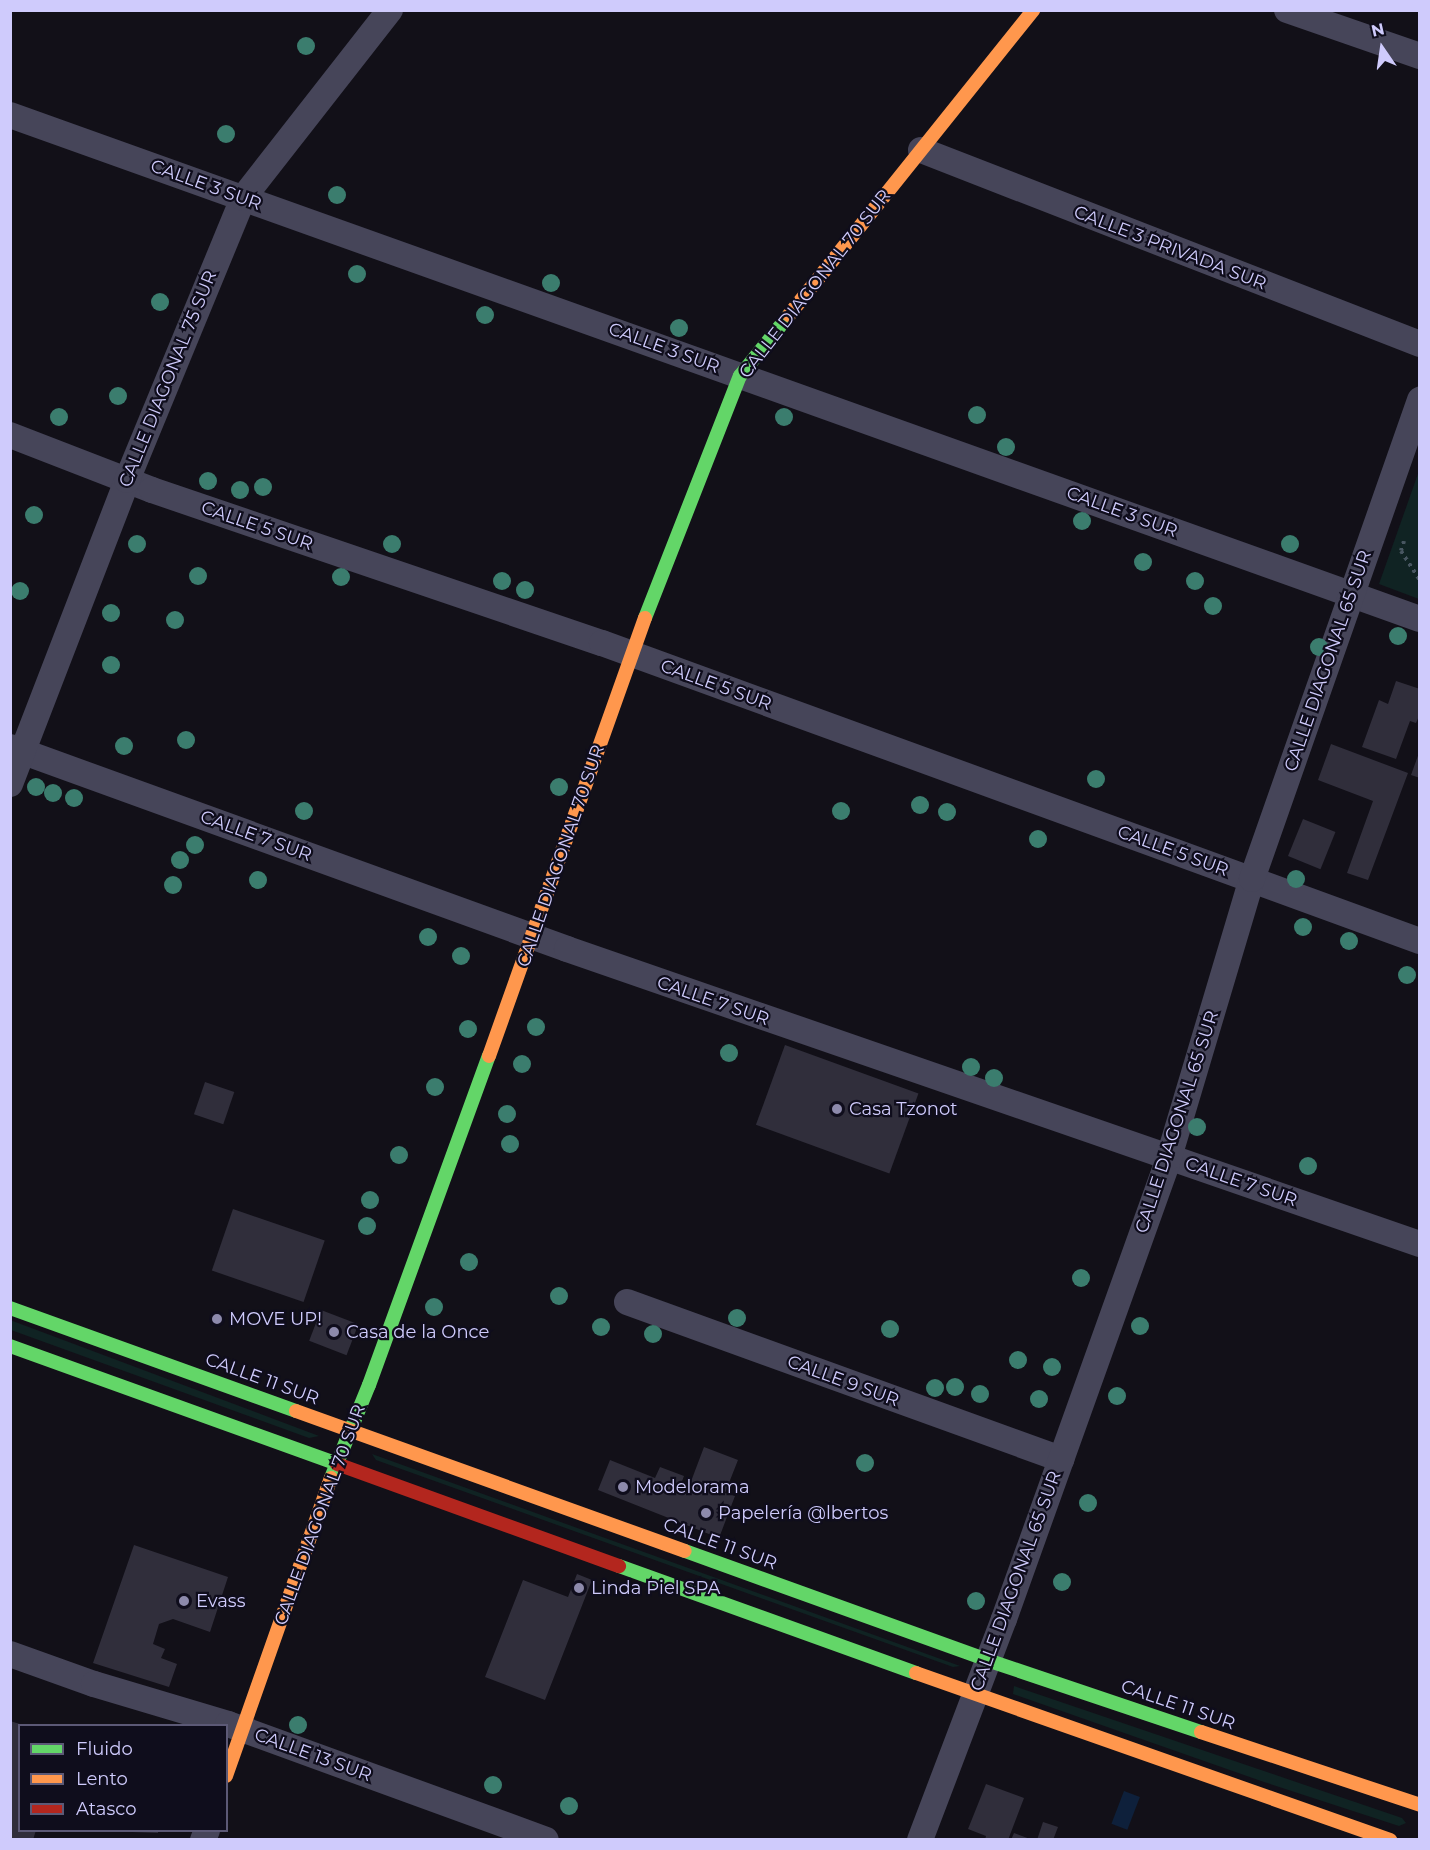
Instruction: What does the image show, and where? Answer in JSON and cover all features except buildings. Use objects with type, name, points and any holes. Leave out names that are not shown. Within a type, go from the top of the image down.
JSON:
[{"type":"main road","name":"CALLE DIAGONAL 70 SUR","points":[[228,1771],[348,1428],[369,1384],[533,937],[631,654],[740,376],[1033,10]]},
{"type":"main road","name":"CALLE 11 SUR","points":[[10,1308],[987,1660],[1419,1805]]},
{"type":"main road","points":[[10,1346],[337,1462],[974,1694],[1390,1839]]},
{"type":"street","name":"CALLE DIAGONAL 75 SUR","points":[[10,784],[16,749],[243,198],[390,10]]},
{"type":"street","points":[[1287,10],[1419,56]]},
{"type":"street","name":"CALLE 3 SUR","points":[[10,115],[1352,593],[1419,619]]},
{"type":"street","name":"CALLE 3 PRIVADA SUR","points":[[921,150],[1419,344]]},
{"type":"street","name":"CALLE DIAGONAL 65 SUR","points":[[920,1839],[1169,1157],[1252,879],[1419,400]]},
{"type":"street","name":"CALLE 5 SUR","points":[[10,435],[127,480],[631,654],[1419,941]]},
{"type":"street","name":"CALLE 7 SUR","points":[[16,749],[533,937],[1419,1244]]},
{"type":"street","name":"CALLE 9 SUR","points":[[627,1302],[1060,1459]]},
{"type":"street","name":"CALLE 13 SUR","points":[[10,1654],[94,1684],[224,1724]]},
{"type":"street","name":"CALLE 13 SUR","points":[[228,1725],[546,1839]]},
{"type":"path","points":[[1407,531],[1401,551],[1419,580]]},
{"type":"green space","points":[[1419,471],[1419,599],[1379,584]]},
{"type":"green space","points":[[10,1320],[319,1436],[309,1438],[11,1330]]},
{"type":"green space","points":[[372,1454],[960,1666],[953,1667],[376,1460]]},
{"type":"green space","points":[[1014,1686],[1402,1818],[1406,1823],[1399,1826],[1264,1782],[1013,1694]]},
{"type":"water","points":[[1124,1791],[1140,1797],[1127,1830],[1111,1824]]},
{"type":"traffic: fast","points":[[645,618],[740,376],[789,315]]},
{"type":"traffic: fast","points":[[331,1478],[369,1385],[489,1056]]},
{"type":"traffic: fast","points":[[10,1308],[296,1411]]},
{"type":"traffic: fast","points":[[10,1346],[337,1464]]},
{"type":"traffic: fast","points":[[685,1551],[987,1660],[1201,1732]]},
{"type":"traffic: fast","points":[[619,1566],[916,1673]]},
{"type":"traffic: slow","points":[[789,315],[1033,10]]},
{"type":"traffic: slow","points":[[489,1056],[645,618]]},
{"type":"traffic: slow","points":[[296,1411],[685,1551]]},
{"type":"traffic: slow","points":[[228,1770],[331,1478]]},
{"type":"traffic: slow","points":[[916,1673],[1390,1840]]},
{"type":"traffic: slow","points":[[1201,1732],[1420,1805]]},
{"type":"traffic: jam","points":[[337,1464],[619,1566]]},
{"type":"place","name":"Casa Tzonot","points":[[837,1109]]},
{"type":"place","name":"MOVE UP!","points":[[217,1319]]},
{"type":"place","name":"Casa de la Once","points":[[334,1332]]},
{"type":"place","name":"Modelorama","points":[[623,1487]]},
{"type":"place","name":"Papelería @lbertos","points":[[706,1513]]},
{"type":"place","name":"Linda Piel SPA","points":[[579,1588]]},
{"type":"place","name":"Evass","points":[[184,1601]]}]
